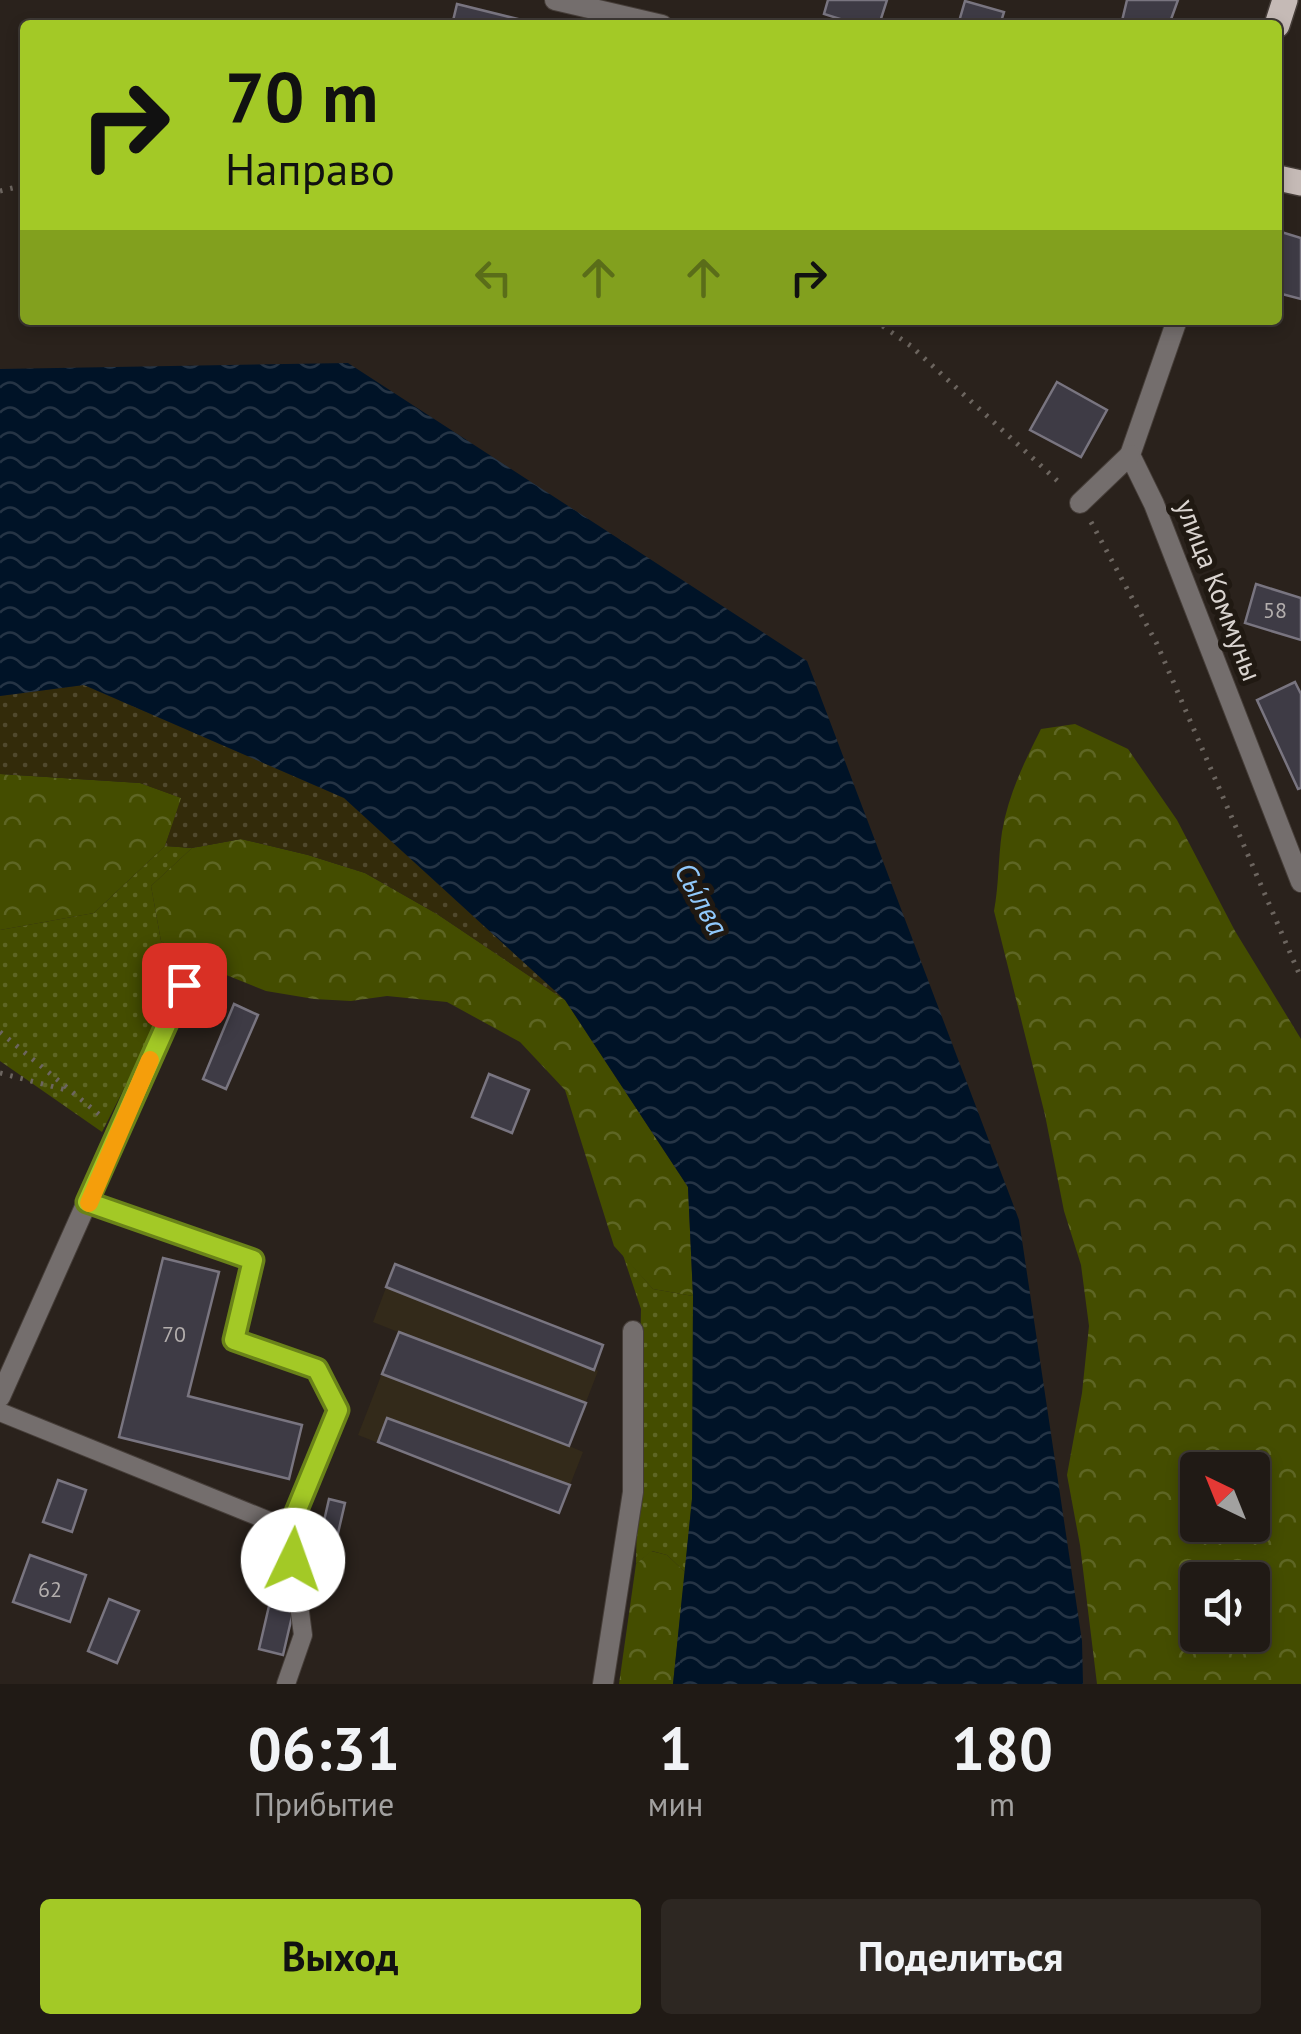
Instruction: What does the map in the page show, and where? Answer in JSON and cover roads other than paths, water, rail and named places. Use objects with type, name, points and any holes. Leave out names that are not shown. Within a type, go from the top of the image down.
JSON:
[{"type":"street","points":[[555,0],[610,6],[648,20]]},
{"type":"street","points":[[1080,503],[1130,455],[1175,325]]},
{"type":"street","name":"улица Коммуны","points":[[1130,455],[1154,504],[1301,882]]},
{"type":"street","points":[[0,1397],[184,985]]},
{"type":"street","points":[[604,1684],[633,1492],[633,1331]]},
{"type":"lane","points":[[87,1202],[253,1260],[234,1340],[317,1369],[338,1410],[289,1529],[302,1635],[286,1684]]},
{"type":"lane","points":[[0,1412],[289,1529]]},
{"type":"water","name":"Сы́лва","points":[[348,363],[807,661],[1019,1220],[1082,1641],[1083,1684],[673,1684],[692,1499],[693,1296],[688,1187],[565,1000],[344,798],[84,685],[0,696],[0,369]]}]
